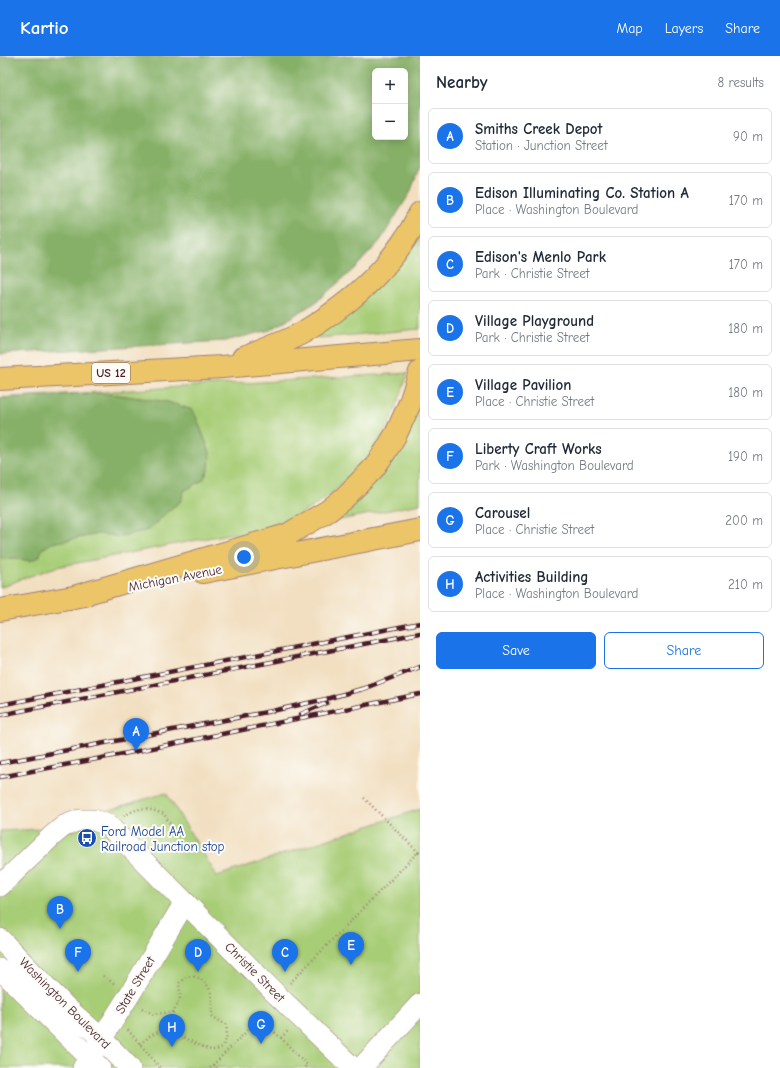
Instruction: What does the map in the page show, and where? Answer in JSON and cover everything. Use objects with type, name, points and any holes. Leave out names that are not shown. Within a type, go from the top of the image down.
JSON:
[{"type":"main road","points":[[222,367],[280,344],[301,333],[348,301],[371,280],[386,263],[405,238],[420,213]]},
{"type":"main road","name":"US 12","points":[[0,379],[222,367],[420,350]]},
{"type":"main road","points":[[70,598],[287,535],[328,511],[344,498],[386,452],[410,403],[420,372]]},
{"type":"main road","name":"Michigan Avenue","points":[[0,610],[70,598],[420,530]]},
{"type":"street","points":[[0,886],[64,826],[79,820],[94,820],[108,825]]},
{"type":"street","name":"Christie Street","points":[[108,825],[185,902],[273,1002],[353,1068]]},
{"type":"street","name":"State Street","points":[[91,1064],[102,1039],[185,902]]},
{"type":"street","name":"Washington Boulevard","points":[[0,939],[130,1068]]},
{"type":"street","name":"Washington Boulevard","points":[[0,969],[91,1064]]},
{"type":"street","points":[[361,1068],[420,1004]]},
{"type":"path","points":[[210,1068],[260,1019],[273,1002],[419,852],[364,798]]},
{"type":"path","points":[[108,825],[136,810],[151,809],[164,814],[178,837]]},
{"type":"path","points":[[194,976],[201,978],[208,985],[212,1000],[212,1016],[226,1025],[227,1031],[224,1045],[218,1049],[212,1050],[198,1045],[176,1032],[174,1029],[171,1023],[172,1012],[179,1002],[179,984],[186,977],[194,976]]},
{"type":"path","points":[[140,1007],[153,1014],[172,1012]]},
{"type":"path","points":[[260,1019],[307,1065],[304,1068]]},
{"type":"path","points":[[127,1028],[160,1068]]},
{"type":"path","points":[[140,1044],[150,1036],[160,1031],[174,1029]]},
{"type":"path","points":[[213,1064],[217,1068]]},
{"type":"green space","points":[[0,56],[420,56],[420,166],[410,193],[380,241],[355,268],[316,302],[270,330],[225,341],[0,354]]},
{"type":"green space","points":[[420,229],[420,329],[319,338],[316,336]]},
{"type":"green space","points":[[408,373],[391,420],[383,435],[365,460],[333,492],[295,517],[274,526],[238,537],[234,533],[56,567],[0,587],[0,398]]},
{"type":"green space","points":[[94,393],[168,402],[193,410],[210,453],[209,469],[203,480],[184,491],[181,501],[148,530],[117,537],[98,534],[52,543],[42,549],[39,557],[30,561],[15,558],[0,559],[0,398]]},
{"type":"green space","points":[[420,401],[420,504],[325,523]]},
{"type":"green space","points":[[166,793],[217,876],[420,809],[420,1068],[0,1068],[0,831],[42,829]]},
{"type":"railway","points":[[0,705],[420,623]]},
{"type":"railway","points":[[0,715],[420,633]]},
{"type":"railway","points":[[360,690],[420,667]]},
{"type":"railway","points":[[0,763],[272,711],[326,699],[365,688]]},
{"type":"railway","points":[[0,777],[118,755],[420,694]]},
{"type":"railway","points":[[301,714],[327,703]]},
{"type":"place","name":"Smiths Creek Depot","points":[[136,751]]},
{"type":"place","name":"Ford Model AA Railroad Junction stop","points":[[87,838]]},
{"type":"place","name":"Edison Illuminating Co. Station A","points":[[60,929]]},
{"type":"place","name":"Village Pavilion","points":[[351,965]]},
{"type":"place","name":"Liberty Craft Works","points":[[78,972]]},
{"type":"place","name":"Village Playground","points":[[198,972]]},
{"type":"place","name":"Edison's Menlo Park","points":[[285,972]]},
{"type":"place","name":"Carousel","points":[[261,1044]]},
{"type":"place","name":"Activities Building","points":[[172,1047]]}]
